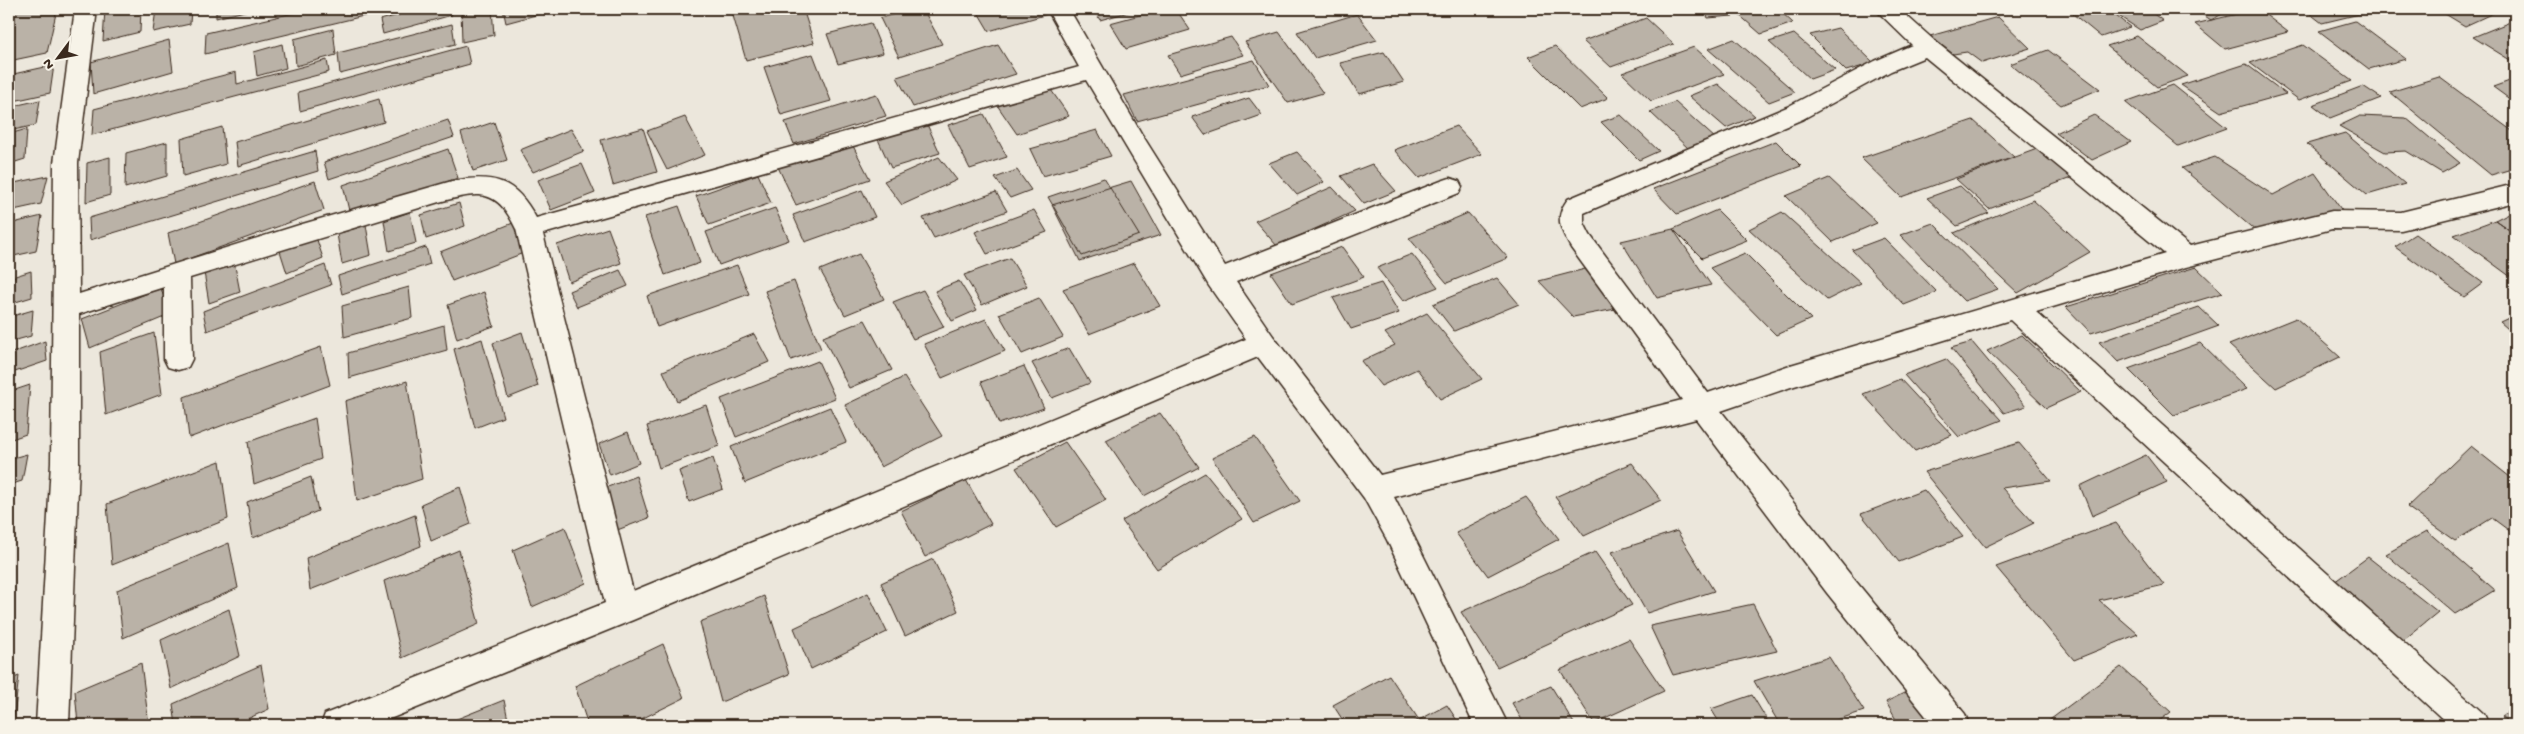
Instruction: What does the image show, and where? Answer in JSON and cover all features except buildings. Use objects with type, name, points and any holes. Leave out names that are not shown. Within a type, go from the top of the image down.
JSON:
[{"type":"street","points":[[52,725],[65,463],[66,163],[86,9]]},
{"type":"street","points":[[1058,9],[1091,71],[1218,279],[1263,343],[1374,489],[1398,532],[1491,725]]},
{"type":"street","points":[[1886,9],[1928,47],[2186,257]]},
{"type":"street","points":[[1928,47],[1884,66],[1795,113],[1577,205],[1571,211],[1570,219],[1580,241],[1702,406],[1838,583],[1953,725]]},
{"type":"street","points":[[529,229],[1091,71]]},
{"type":"street","points":[[66,308],[298,233],[460,189],[489,187],[508,196],[515,203],[529,229],[622,610]]},
{"type":"street","points":[[1218,279],[1450,187]]},
{"type":"street","points":[[1374,489],[1491,461],[1702,406],[1795,374],[2186,257],[2332,220],[2401,221],[2515,193]]},
{"type":"street","points":[[177,273],[178,359]]},
{"type":"street","points":[[2014,308],[2472,725]]},
{"type":"street","points":[[337,725],[622,610],[1263,343]]}]
